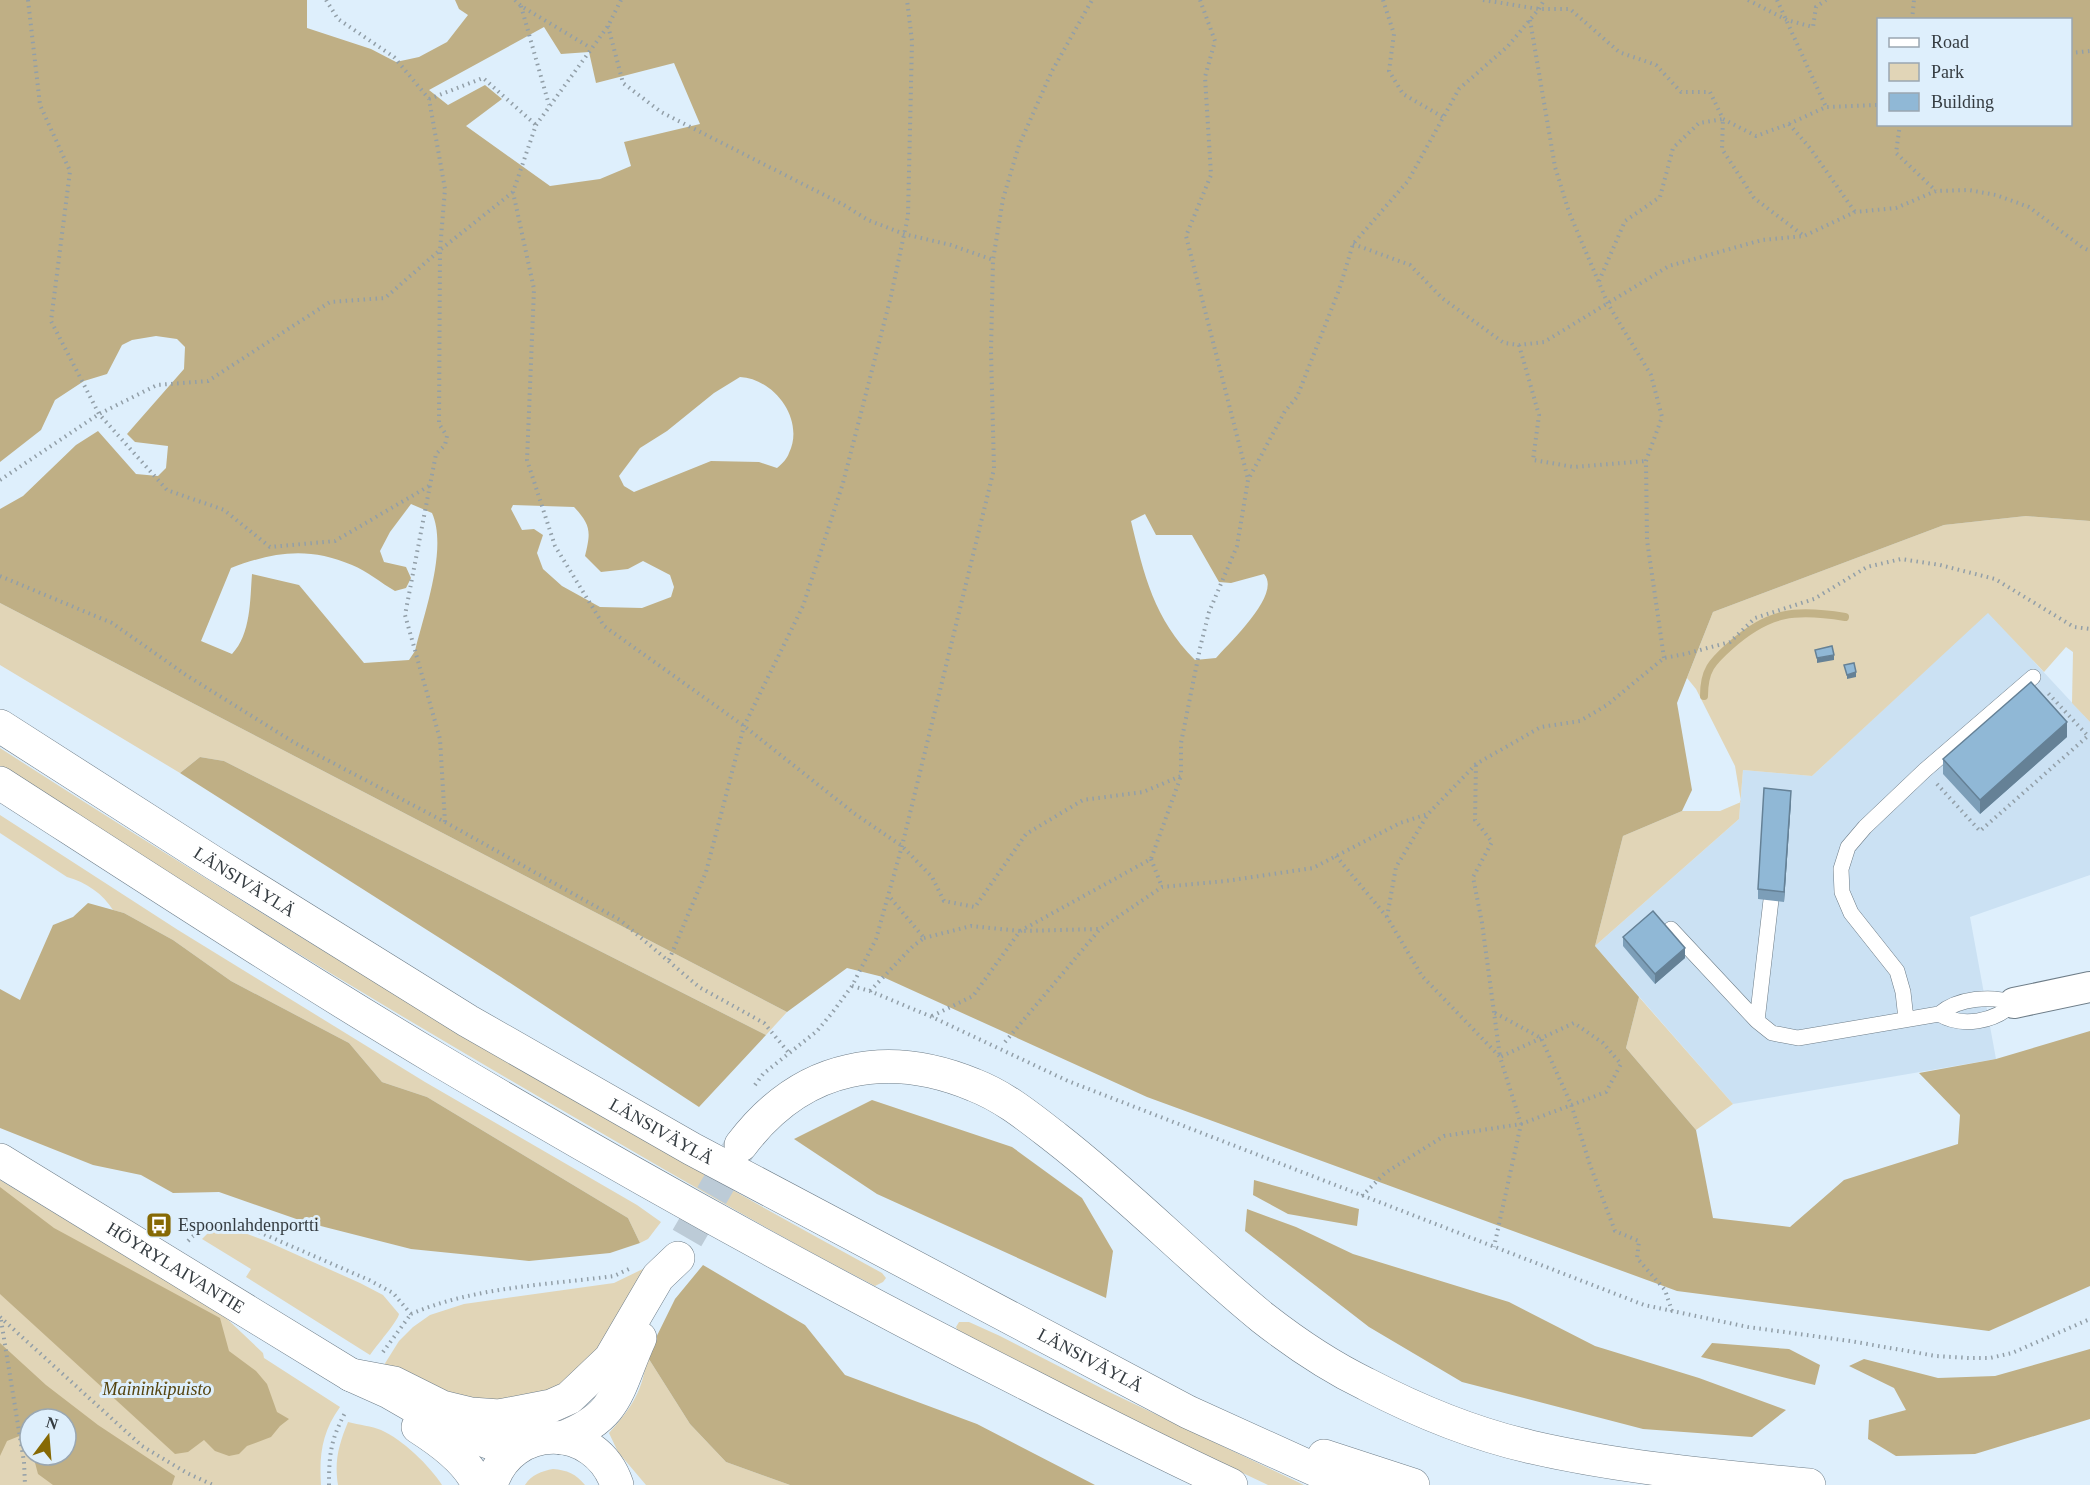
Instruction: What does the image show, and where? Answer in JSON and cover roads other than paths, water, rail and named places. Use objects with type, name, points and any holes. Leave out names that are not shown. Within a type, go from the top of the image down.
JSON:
[{"type":"main road","name":"LÄNSIVÄYLÄ","points":[[0,726],[468,1021],[766,1189],[1188,1412],[1349,1485]]},
{"type":"main road","points":[[0,783],[192,907],[440,1060],[667,1191],[899,1320],[1231,1485]]},
{"type":"main road","points":[[741,1145],[755,1126],[787,1097],[835,1074],[888,1065],[908,1066],[945,1074],[977,1086],[1016,1108],[1096,1169],[1263,1318],[1327,1364],[1429,1414],[1528,1447],[1602,1461],[1688,1474],[1809,1485]]},
{"type":"main road","name":"HÖYRYLAIVANTIE","points":[[0,1160],[351,1375],[388,1392],[455,1430],[491,1443],[508,1445],[545,1438],[562,1438]]},
{"type":"main road","points":[[351,1375],[393,1383],[442,1407],[471,1414],[499,1416],[551,1406],[569,1398],[610,1359],[658,1277],[683,1248],[631,1359],[616,1397],[607,1411],[594,1422],[562,1438]]},
{"type":"main road","name":"HÖYRYLAIVANTIE","points":[[351,1375],[382,1403],[445,1445],[475,1477],[478,1485]]},
{"type":"main road","points":[[382,1403],[409,1433],[446,1464],[458,1485]]},
{"type":"main road","points":[[1188,1412],[1413,1485]]},
{"type":"main road","points":[[562,1438],[582,1443],[599,1455],[612,1472],[616,1485]]},
{"type":"main road","points":[[490,1485],[502,1462],[514,1450],[528,1442]]},
{"type":"street","points":[[2014,1003],[2090,987]]},
{"type":"lane","points":[[1906,1019],[1903,992],[1897,971],[1851,913],[1842,892],[1841,868],[1848,847],[1865,827],[1925,770],[2033,677]]},
{"type":"lane","points":[[1757,1021],[1771,900]]},
{"type":"lane","points":[[1671,928],[1757,1021],[1773,1033],[1798,1038],[1939,1014],[1950,1020],[1962,1022],[1992,1018],[2006,1012],[2014,1003]]},
{"type":"waterway","points":[[1704,696],[1710,667],[1744,634],[1758,626],[1771,619],[1797,613],[1845,617]]},
{"type":"tunnel","points":[[687,1238],[741,1145]]},
{"type":"place","name":"Espoonlahdenportti","points":[[159,1225]]},
{"type":"park label","name":"Maininkipuisto","points":[[157,1389]]}]
